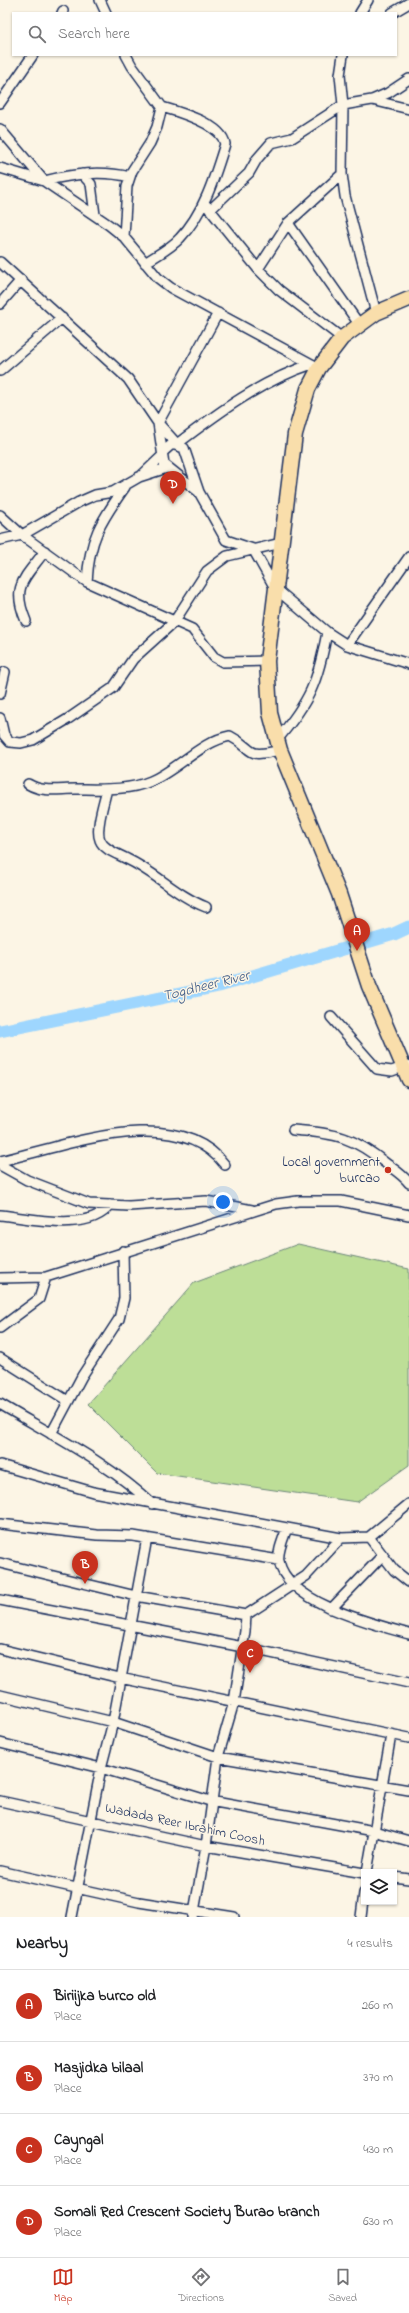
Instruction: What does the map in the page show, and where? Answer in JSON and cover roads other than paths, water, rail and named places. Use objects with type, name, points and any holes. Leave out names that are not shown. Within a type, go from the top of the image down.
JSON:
[{"type":"highway","points":[[409,299],[376,313],[359,324],[342,338],[315,366],[300,409],[295,434],[267,661],[270,713],[279,745],[339,894],[369,986],[406,1065],[409,1080]]},
{"type":"street","points":[[100,0],[106,12]]},
{"type":"street","points":[[363,12],[368,0]]},
{"type":"street","points":[[394,12],[409,2]]},
{"type":"street","points":[[0,103],[32,56]]},
{"type":"street","points":[[127,56],[132,66],[162,107],[187,115],[206,124],[224,138],[225,144],[220,162],[204,202],[180,238],[145,263]]},
{"type":"street","points":[[343,56],[340,75],[343,105],[342,174],[345,196],[376,313]]},
{"type":"street","points":[[210,210],[249,173],[257,159],[271,143],[292,138],[343,105],[372,100],[397,89],[409,79]]},
{"type":"street","points":[[372,100],[409,109]]},
{"type":"street","points":[[124,237],[126,190],[130,177],[150,143],[157,127],[162,107]]},
{"type":"street","points":[[0,129],[44,181],[124,237],[145,263],[171,288],[315,366]]},
{"type":"street","points":[[0,168],[44,181],[82,174],[105,172],[130,177]]},
{"type":"street","points":[[82,174],[91,184],[95,216]]},
{"type":"street","points":[[258,269],[288,223],[342,174]]},
{"type":"street","points":[[204,202],[258,269],[279,290],[342,338]]},
{"type":"street","points":[[288,223],[359,324]]},
{"type":"street","points":[[0,262],[128,379],[158,423],[177,444],[187,451],[188,460],[199,492],[226,540],[253,549],[275,588],[327,632],[347,645],[409,664]]},
{"type":"street","points":[[0,304],[21,280]]},
{"type":"street","points":[[199,492],[169,469],[162,454],[158,423],[218,313]]},
{"type":"street","points":[[0,371],[62,318]]},
{"type":"street","points":[[139,478],[168,446],[177,444],[226,406],[262,384],[291,370],[315,366]]},
{"type":"street","points":[[0,540],[22,535],[95,495],[113,492],[139,478],[169,469],[183,467],[188,460]]},
{"type":"street","points":[[88,582],[90,560],[98,527],[127,484]]},
{"type":"street","points":[[0,515],[22,535],[88,582],[192,629],[214,657],[223,662],[267,661]]},
{"type":"street","points":[[0,718],[4,735],[10,742],[21,744],[33,740],[86,708],[113,688],[133,659],[174,622],[207,571],[227,556],[281,542]]},
{"type":"street","points":[[26,621],[19,605],[18,594],[22,582],[45,551]]},
{"type":"street","points":[[347,645],[409,557]]},
{"type":"street","points":[[28,784],[40,790],[107,789],[151,781],[223,737],[230,736],[250,752],[260,755],[279,745],[296,718],[318,675],[327,632]]},
{"type":"street","points":[[0,694],[5,672]]},
{"type":"street","points":[[107,789],[98,829],[100,842],[104,846],[132,861],[182,895],[206,907]]},
{"type":"street","points":[[331,1017],[377,1069],[392,1070],[406,1065]]},
{"type":"street","points":[[293,1130],[334,1134],[356,1143],[377,1156],[409,1183]]},
{"type":"street","points":[[0,1162],[52,1146],[144,1131],[190,1138],[208,1147],[225,1165]]},
{"type":"street","points":[[0,1165],[27,1180],[94,1205],[206,1201],[254,1210]]},
{"type":"street","points":[[0,1278],[46,1276],[181,1235],[254,1210],[298,1201],[342,1201],[409,1215]]},
{"type":"street","points":[[0,1215],[38,1221],[76,1220],[101,1214],[110,1205]]},
{"type":"street","points":[[51,1434],[68,1401],[110,1335],[123,1308],[125,1279],[123,1252]]},
{"type":"street","points":[[0,1328],[39,1299],[46,1276]]},
{"type":"street","points":[[0,1358],[68,1401]]},
{"type":"street","points":[[0,1404],[110,1471],[138,1491],[152,1504]]},
{"type":"street","points":[[0,1465],[68,1486],[152,1504],[341,1538],[369,1537],[409,1504]]},
{"type":"street","points":[[0,1524],[97,1535],[147,1538],[279,1560]]},
{"type":"street","points":[[287,1528],[279,1560],[284,1572],[295,1584],[331,1609],[362,1621],[409,1634]]},
{"type":"street","points":[[369,1537],[401,1577],[409,1582]]},
{"type":"street","points":[[72,1917],[101,1768],[113,1722],[147,1538]]},
{"type":"street","points":[[0,1563],[136,1596],[246,1615],[295,1584],[316,1566],[341,1538]]},
{"type":"street","points":[[331,1609],[383,1555]]},
{"type":"street","points":[[0,1600],[131,1627],[243,1647],[409,1683]]},
{"type":"street","points":[[194,1914],[206,1846],[210,1801],[218,1757],[234,1702],[243,1647],[246,1615]]},
{"type":"street","points":[[0,1649],[120,1678],[409,1738]]},
{"type":"street","points":[[0,1695],[113,1722],[218,1757],[409,1790]]},
{"type":"street","points":[[368,1869],[390,1735]]},
{"type":"street","points":[[0,1743],[101,1768],[210,1801],[374,1831],[409,1841]]},
{"type":"street","name":"Wadada Reer Ibrahim Coosh","points":[[0,1801],[206,1846],[361,1872]]},
{"type":"street","points":[[0,1871],[194,1914],[234,1917]]},
{"type":"street","points":[[397,1877],[409,1879]]},
{"type":"street","points":[[361,1917],[362,1905]]},
{"type":"waterway","name":"Togdheer River","points":[[0,1031],[219,986],[394,934],[409,927]]},
{"type":"place","name":"Somali Red Crescent Society Burao branch","points":[[173,504]]},
{"type":"place","name":"Biriijka burco old","points":[[357,951]]},
{"type":"place","name":"Local government burcao","points":[[388,1170]]},
{"type":"place","name":"Masjidka bilaal","points":[[85,1584]]},
{"type":"place","name":"Cayngal","points":[[250,1673]]}]
